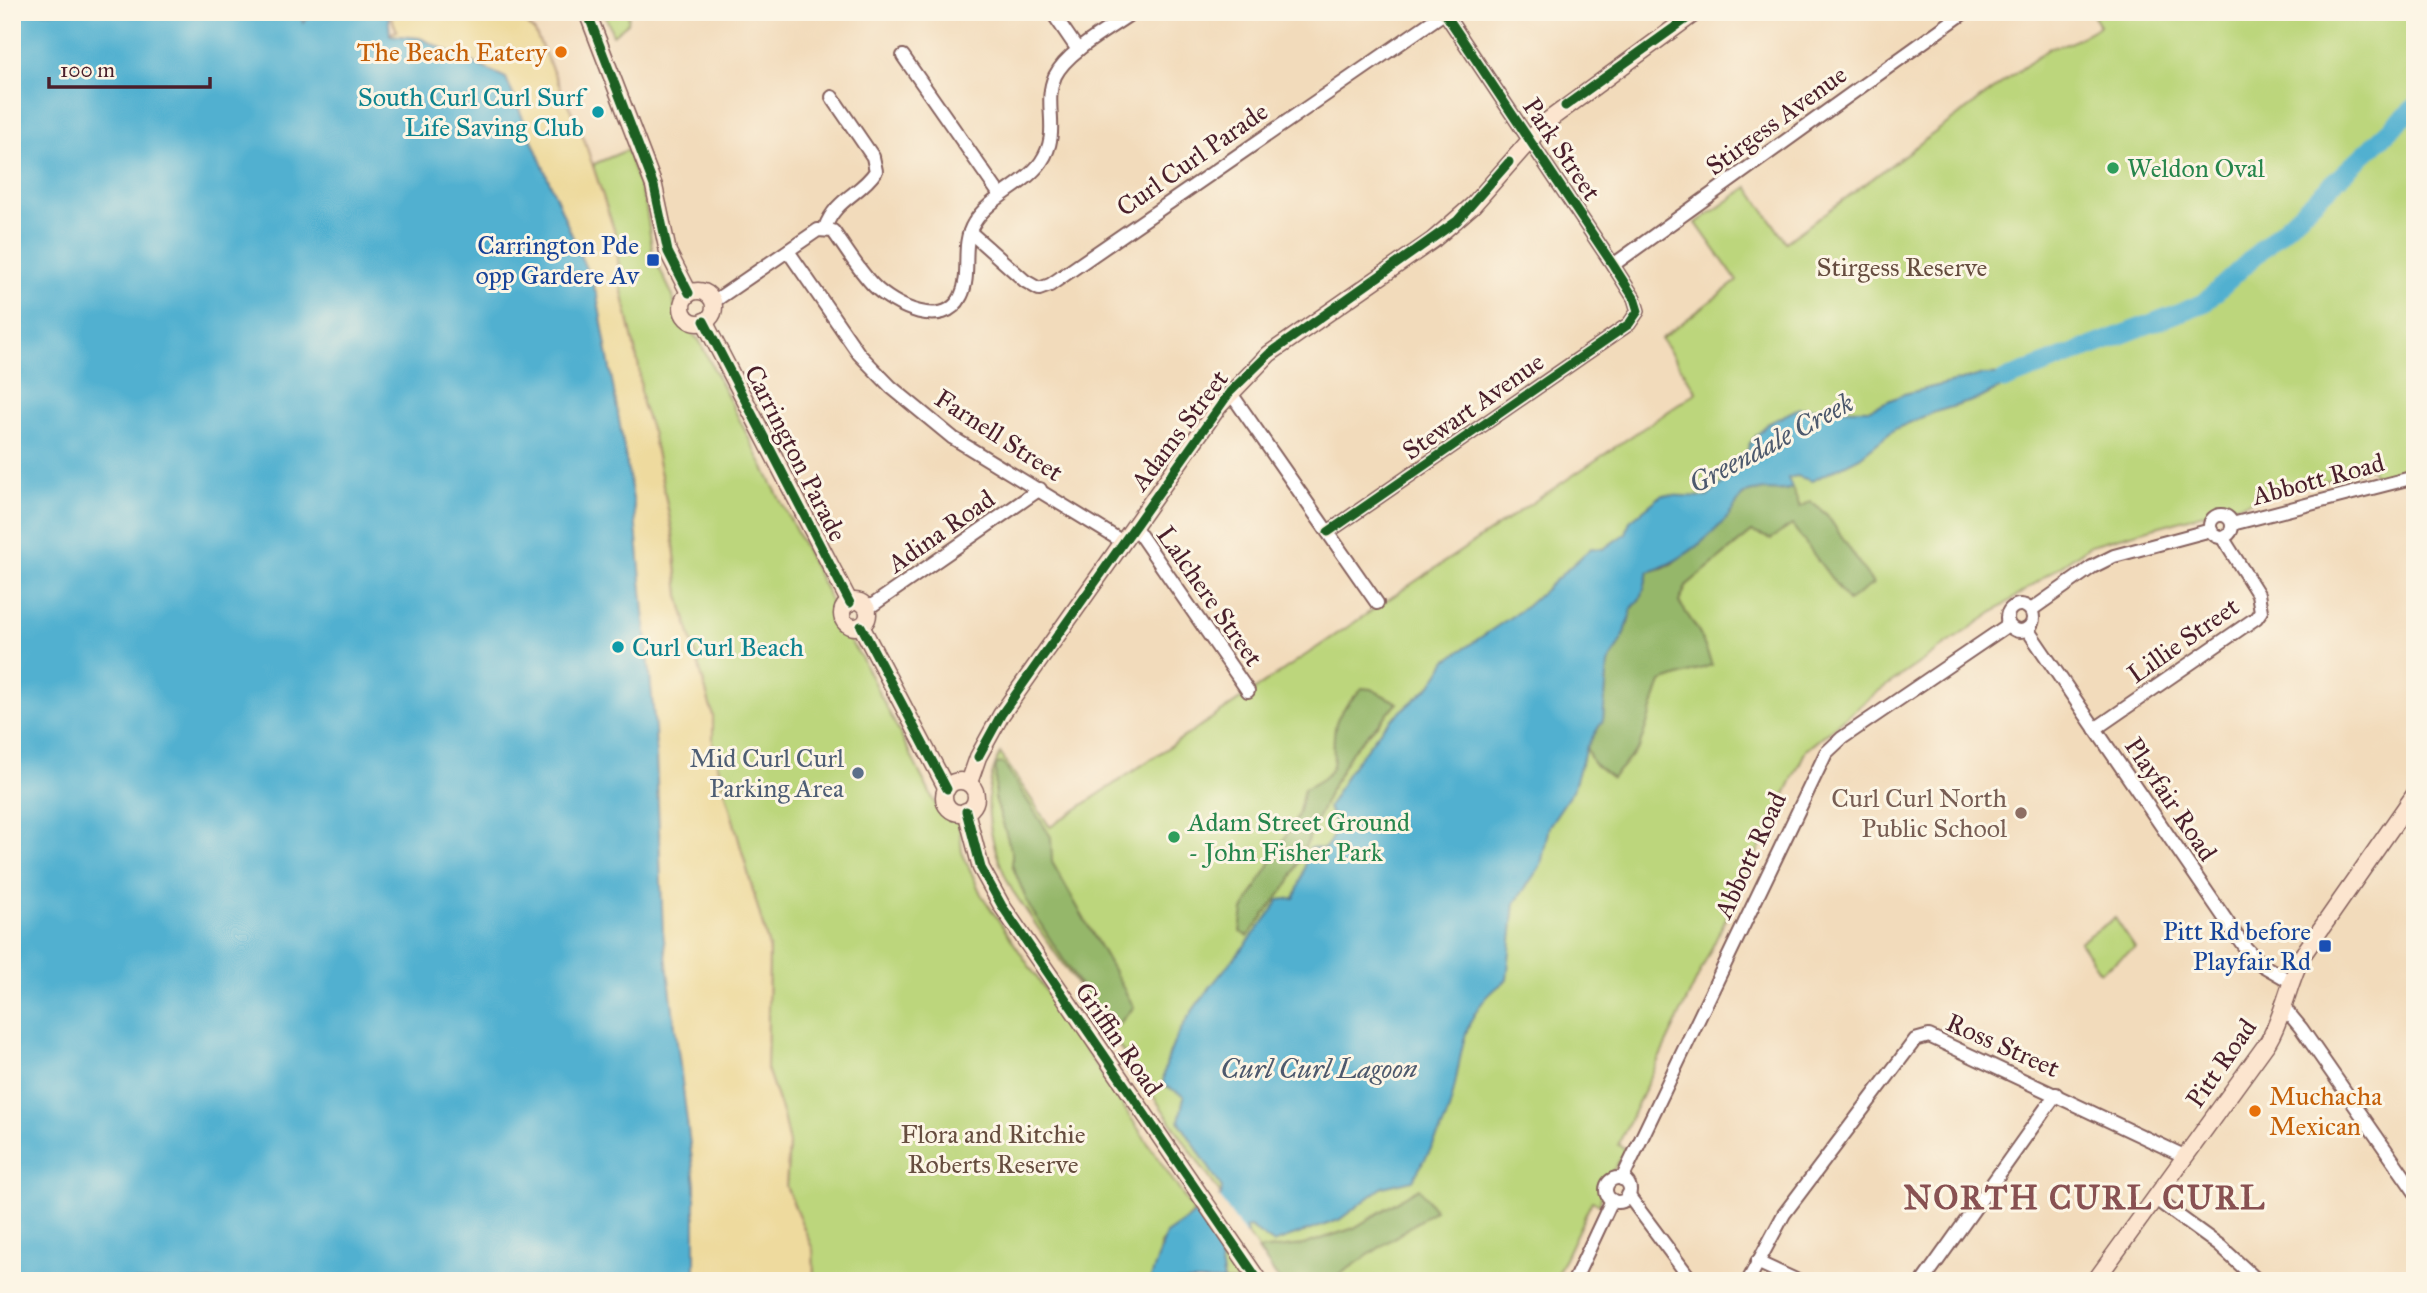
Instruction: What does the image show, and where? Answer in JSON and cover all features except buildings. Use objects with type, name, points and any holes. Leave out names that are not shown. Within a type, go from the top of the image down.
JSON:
[{"type":"main road","points":[[587,12],[654,186],[668,252],[689,293]]},
{"type":"main road","name":"Adams Street","points":[[969,783],[978,757],[1001,715],[1230,392],[1269,354],[1457,221],[1530,138],[1565,106],[1696,12]]},
{"type":"main road","points":[[702,291],[713,302],[713,312],[704,321],[695,322],[685,316],[682,305],[689,293],[702,291]]},
{"type":"main road","name":"Carrington Parade","points":[[704,321],[850,603]]},
{"type":"main road","points":[[850,603],[861,603],[867,608],[868,617],[861,626],[848,625],[843,618],[844,609],[850,603]]},
{"type":"main road","points":[[861,626],[947,789],[947,805],[955,811],[966,811],[974,805],[976,795],[969,783],[954,782],[947,789]]},
{"type":"main road","name":"Pitt Road","points":[[2095,1281],[2268,1042],[2277,1026],[2290,981],[2314,938],[2415,795]]},
{"type":"main road","name":"Griffin Road","points":[[966,811],[981,868],[992,890],[1259,1281]]},
{"type":"street","points":[[1052,12],[1077,50]]},
{"type":"street","points":[[825,228],[833,231],[874,286],[893,300],[932,315],[950,309],[962,295],[970,232],[974,222],[1000,195],[1040,164],[1053,140],[1051,96],[1055,75],[1077,50],[1133,12]]},
{"type":"street","name":"Stirgess Avenue","points":[[1613,265],[1965,12]]},
{"type":"street","name":"Park Street","points":[[1444,13],[1613,265],[1634,298],[1638,312]]},
{"type":"street","name":"Curl Curl Parade","points":[[970,232],[1025,281],[1039,289],[1050,285],[1444,13]]},
{"type":"street","points":[[903,57],[1000,195]]},
{"type":"street","points":[[713,302],[825,228],[836,206],[869,181],[876,171],[873,157],[832,97]]},
{"type":"street","name":"Farnell Street","points":[[788,251],[859,354],[891,387],[953,438],[1123,541]]},
{"type":"street","name":"Stewart Avenue","points":[[1328,532],[1629,324],[1638,312]]},
{"type":"street","points":[[1230,392],[1377,603]]},
{"type":"street","name":"Abbott Road","points":[[2232,524],[2415,477]]},
{"type":"street","name":"Adina Road","points":[[867,608],[1040,489]]},
{"type":"street","name":"Abbott Road","points":[[2217,533],[2211,523],[2219,516],[2225,516],[2232,524]]},
{"type":"street","name":"Abbott Road","points":[[1574,1281],[1612,1200],[1606,1186],[1611,1180],[1622,1179],[1826,753],[1842,738],[2008,625],[2006,617],[2012,607],[2024,605],[2031,610],[2092,567],[2114,556],[2217,533],[2229,534],[2232,524]]},
{"type":"street","name":"Lalchere Street","points":[[1134,526],[1248,691]]},
{"type":"street","name":"Lillie Street","points":[[2095,729],[2256,618],[2260,611],[2258,594],[2217,533]]},
{"type":"street","points":[[2008,625],[2019,631],[2027,629],[2033,618],[2031,610]]},
{"type":"street","name":"Playfair Road","points":[[2027,629],[2243,945],[2262,965],[2290,981]]},
{"type":"street","points":[[2282,1005],[2301,1028],[2415,1192]]},
{"type":"street","name":"Ross Street","points":[[1748,1281],[1784,1214],[1915,1040],[1928,1036],[2184,1156]]},
{"type":"street","points":[[1923,1281],[2056,1094]]},
{"type":"street","points":[[1612,1200],[1619,1202],[1628,1195],[1629,1188],[1622,1179]]},
{"type":"street","points":[[1628,1195],[1692,1281]]},
{"type":"street","points":[[2154,1198],[2220,1246],[2258,1281]]},
{"type":"street","points":[[1757,1262],[1798,1281]]},
{"type":"green space","points":[[604,12],[629,12],[628,23],[613,35]]},
{"type":"green space","name":"Stirgess Reserve","points":[[2091,12],[2415,12],[2415,467],[2374,477],[2371,468],[2091,545],[1877,692],[1806,750],[1618,1145],[1626,1149],[1606,1182],[1600,1204],[1592,1201],[1554,1281],[1280,1281],[1012,890],[993,840],[988,805],[993,770],[1000,753],[1050,827],[1697,392],[1661,339],[1737,281],[1696,223],[1748,187],[1786,242],[2051,47],[2068,44],[2100,26]]},
{"type":"green space","name":"Flora and Ritchie Roberts Reserve","points":[[627,150],[646,207],[653,255],[673,296],[677,321],[699,340],[826,590],[842,630],[861,657],[937,807],[959,823],[962,852],[981,894],[1194,1212],[1160,1244],[1159,1262],[1150,1281],[814,1281],[813,1250],[786,1186],[789,1144],[783,1116],[767,1069],[769,948],[713,748],[713,716],[679,596],[673,534],[652,432],[642,404],[639,368],[620,283],[616,236],[594,169],[594,164]]},
{"type":"green space","points":[[1792,488],[1800,507],[1810,501],[1827,515],[1873,584],[1848,601],[1792,525],[1771,539],[1752,532],[1687,585],[1679,602],[1699,632],[1712,665],[1661,682],[1639,748],[1612,778],[1593,763],[1586,748],[1603,720],[1608,664],[1625,633],[1632,608],[1642,596],[1648,572],[1669,566],[1731,513],[1739,499],[1750,491]]},
{"type":"green space","points":[[1362,688],[1371,689],[1398,703],[1352,751],[1330,791],[1289,883],[1248,936],[1240,932],[1243,910],[1298,815],[1304,789],[1318,782],[1332,769],[1337,719]]},
{"type":"green space","points":[[1003,763],[1051,837],[1052,862],[1134,1007],[1117,1026],[1105,1025],[1029,906],[1012,865],[1012,853],[995,798],[996,764]]},
{"type":"green space","points":[[2115,918],[2135,948],[2100,972],[2080,942]]},
{"type":"green space","points":[[1419,1188],[1435,1210],[1330,1281],[1280,1281],[1258,1250],[1303,1245],[1354,1228]]},
{"type":"green space","points":[[1224,1256],[1240,1281],[1224,1281],[1220,1258]]},
{"type":"sand","name":"Curl Curl Beach","points":[[389,12],[515,12],[535,32],[584,139],[616,236],[620,283],[639,368],[642,404],[652,432],[673,535],[679,596],[713,716],[713,748],[769,948],[767,1069],[783,1116],[789,1144],[786,1186],[813,1250],[814,1281],[561,1281],[391,33],[397,31]]},
{"type":"water","points":[[12,12],[300,12],[303,23],[312,12],[388,12],[390,35],[420,38],[506,78],[597,295],[634,505],[655,729],[663,931],[695,1184],[695,1281],[12,1281]]},
{"type":"water","name":"Curl Curl Lagoon","points":[[2027,374],[1979,399],[1932,413],[1895,429],[1860,457],[1812,481],[1797,476],[1788,478],[1792,488],[1749,492],[1701,543],[1681,557],[1648,572],[1642,596],[1632,608],[1625,633],[1608,664],[1603,720],[1586,748],[1573,790],[1549,826],[1541,865],[1515,903],[1507,980],[1490,994],[1470,1024],[1445,1122],[1413,1180],[1383,1187],[1339,1220],[1273,1243],[1250,1227],[1245,1228],[1247,1233],[1220,1258],[1224,1281],[1150,1281],[1166,1234],[1221,1196],[1222,1188],[1179,1121],[1184,1096],[1163,1084],[1168,1059],[1178,1034],[1192,1011],[1279,900],[1294,898],[1310,848],[1324,849],[1332,839],[1335,824],[1328,808],[1347,774],[1383,727],[1431,685],[1447,660],[1527,606],[1591,548],[1603,549],[1626,533],[1630,521],[1662,495],[1707,497],[1742,466],[1750,443],[1767,424],[1799,408],[1870,409],[1904,394],[1982,375]]},
{"type":"pier","points":[[1218,1195],[1247,1237],[1224,1255],[1195,1212]]},
{"type":"waterway","name":"Greendale Creek","points":[[2004,380],[2204,303],[2415,107]]},
{"type":"cycle path","points":[[587,12],[654,186],[668,252],[689,293]]},
{"type":"cycle path","points":[[1328,532],[1629,324],[1638,311],[1634,298],[1613,265],[1444,12]]},
{"type":"cycle path","points":[[1565,106],[1696,12]]},
{"type":"cycle path","points":[[978,757],[1001,715],[1230,392],[1269,354],[1457,221],[1509,162]]},
{"type":"cycle path","points":[[704,321],[850,603]]},
{"type":"cycle path","points":[[861,626],[947,789]]},
{"type":"cycle path","points":[[966,811],[981,868],[1002,906],[1259,1281]]},
{"type":"place","name":"The Beach Eatery","points":[[561,52]]},
{"type":"place","name":"South Curl Curl Surf Life Saving Club","points":[[598,112]]},
{"type":"place","name":"Weldon Oval","points":[[2113,168]]},
{"type":"place","name":"Carrington Pde opp Gardere Av","points":[[653,260]]},
{"type":"place","name":"Curl Curl Beach","points":[[618,647]]},
{"type":"place","name":"Mid Curl Curl Parking Area","points":[[858,773]]},
{"type":"place","name":"Curl Curl North Public School","points":[[2021,813]]},
{"type":"place","name":"Adam Street Ground - John Fisher Park","points":[[1174,837]]},
{"type":"place","name":"Pitt Rd before Playfair Rd","points":[[2325,946]]},
{"type":"place","name":"Muchacha Mexican","points":[[2255,1111]]},
{"type":"district","name":"NORTH CURL CURL","points":[[2085,1198]]}]
